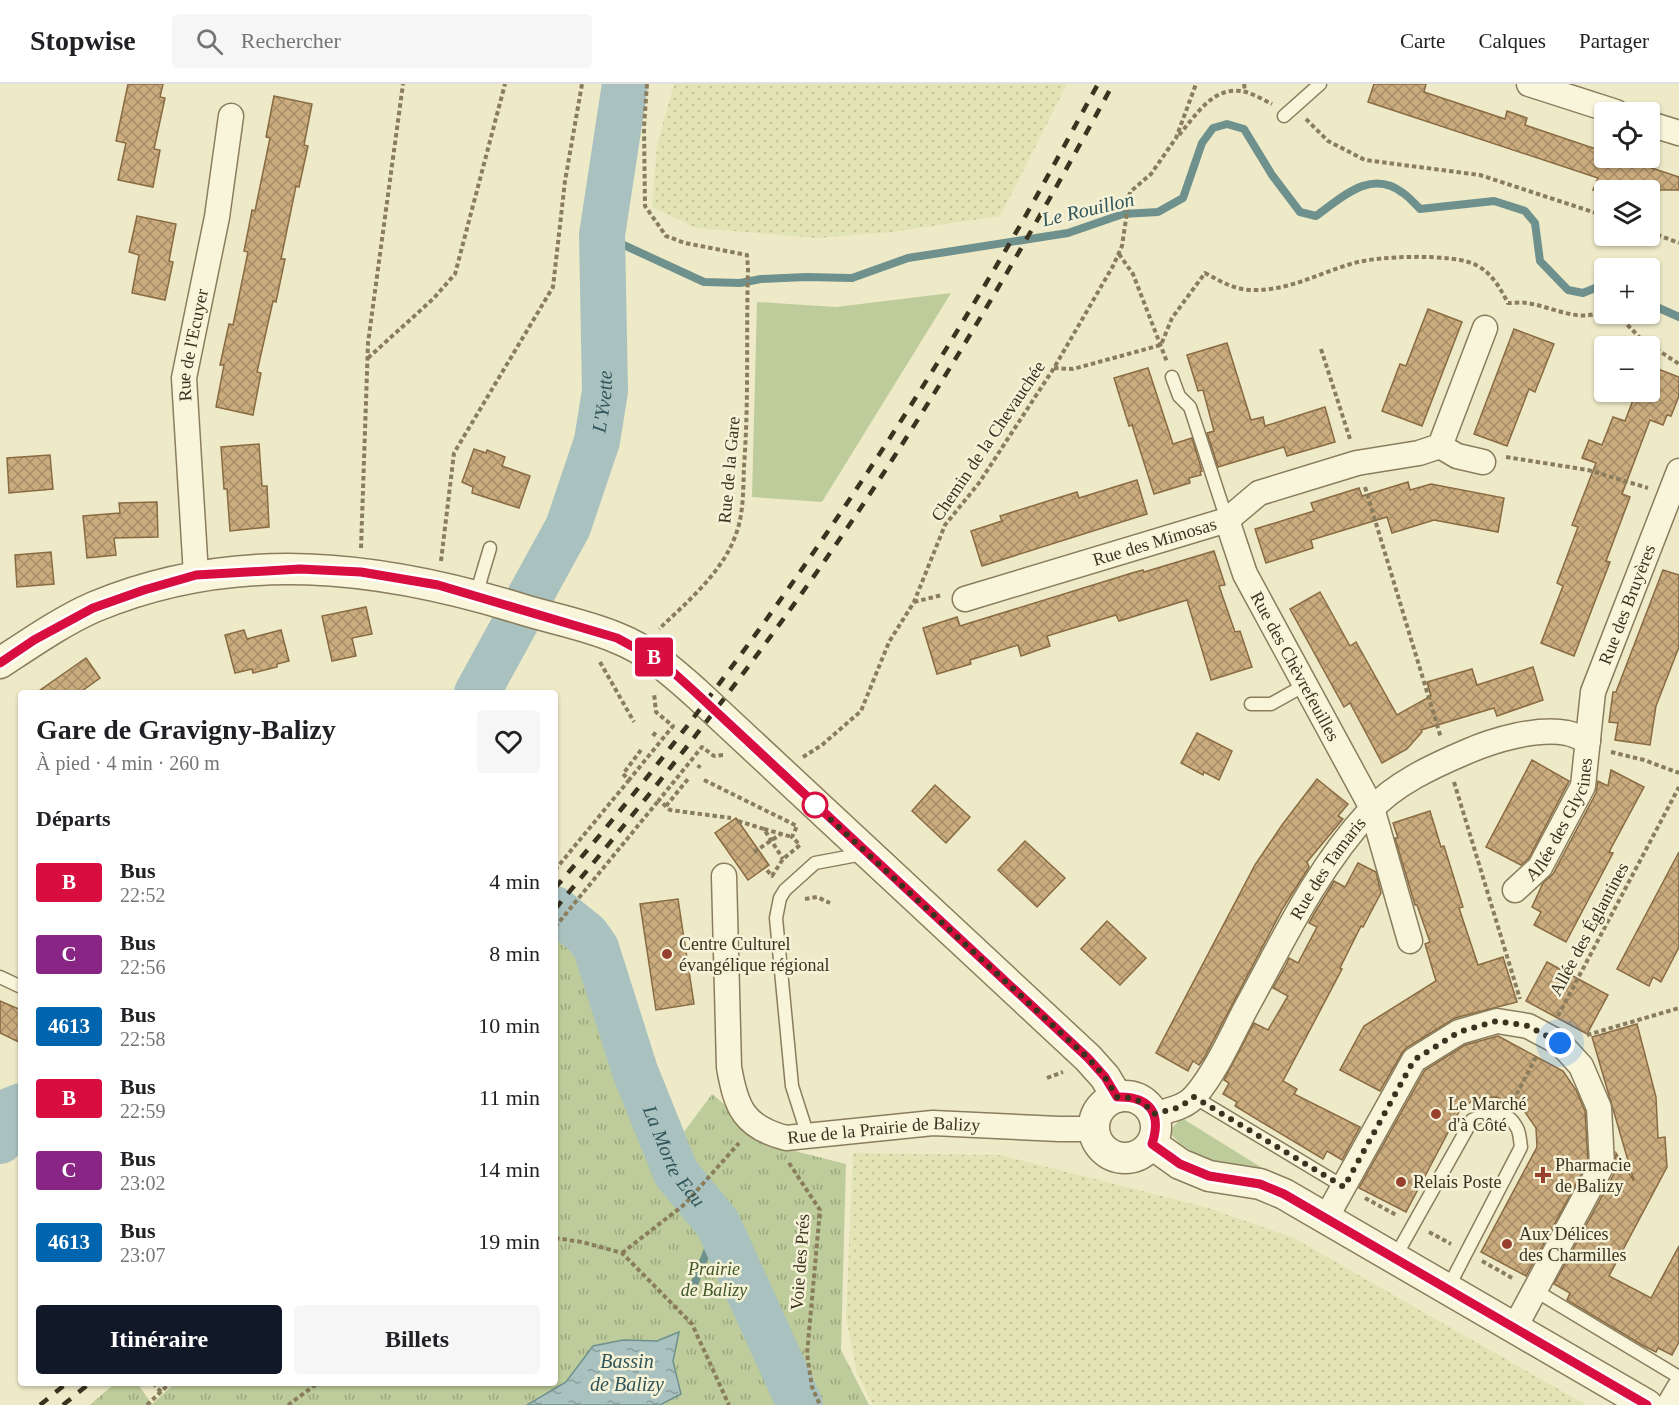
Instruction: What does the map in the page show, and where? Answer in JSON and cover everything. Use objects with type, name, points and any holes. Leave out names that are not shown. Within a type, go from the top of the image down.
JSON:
[{"type":"street","points":[[1529,84],[1594,105]]},
{"type":"street","name":"Rue de l'Ecuyer","points":[[196,575],[184,378],[217,217],[231,116]]},
{"type":"street","points":[[1660,127],[1679,133]]},
{"type":"street","points":[[1483,462],[1457,456],[1440,446],[1485,328]]},
{"type":"street","name":"Rue des Mimosas","points":[[965,599],[1227,520],[1259,493],[1358,463],[1419,453],[1440,446]]},
{"type":"street","name":"Rue des Bruyères","points":[[1588,741],[1593,692],[1679,471]]},
{"type":"street","name":"Rue des Chèvrefeuilles","points":[[1227,520],[1245,574],[1372,808],[1410,941]]},
{"type":"street","points":[[0,663],[34,640],[93,608],[144,590],[196,575],[300,569],[361,572],[438,585],[617,638],[663,663],[1088,1058],[1105,1077],[1117,1097]]},
{"type":"street","name":"Rue des Tamaris","points":[[1154,1114],[1180,1107],[1194,1097],[1217,1062],[1311,889],[1329,861],[1372,808],[1397,789],[1424,773],[1487,743],[1542,732],[1567,733],[1588,741]]},
{"type":"street","name":"Allée des Glycines","points":[[1515,890],[1540,867],[1583,786],[1588,741]]},
{"type":"street","points":[[724,876],[729,1067],[739,1107],[745,1117],[762,1130]]},
{"type":"street","points":[[1326,1218],[1414,1060],[1459,1032],[1497,1021],[1528,1026],[1554,1040],[1581,1066],[1599,1108],[1602,1165],[1514,1329]]},
{"type":"street","points":[[1117,1097],[1132,1097],[1145,1103],[1154,1114],[1156,1130],[1152,1144],[1140,1155],[1125,1158],[1110,1154],[1098,1144],[1094,1129],[1097,1114],[1105,1103],[1117,1097]]},
{"type":"street","name":"Rue de la Prairie de Balizy","points":[[762,1130],[786,1138],[894,1125],[933,1123],[1094,1129]]},
{"type":"street","points":[[1152,1144],[1180,1164],[1209,1176],[1260,1184],[1284,1194],[1647,1405]]},
{"type":"street","points":[[1669,1405],[1679,1388]]},
{"type":"lane","points":[[1287,114],[1320,84]]},
{"type":"lane","points":[[1172,376],[1179,396],[1190,407],[1227,520]]},
{"type":"lane","points":[[480,596],[490,548]]},
{"type":"lane","points":[[1251,704],[1271,704],[1305,685]]},
{"type":"lane","points":[[808,1137],[792,1086],[776,918],[780,898],[785,890],[815,863],[867,853]]},
{"type":"lane","points":[[0,976],[18,985]]},
{"type":"lane","points":[[1194,1097],[1344,1187]]},
{"type":"lane","points":[[1395,1259],[1472,1120],[1488,1112],[1505,1115],[1518,1129],[1521,1147],[1447,1289]]},
{"type":"lane","points":[[1536,1291],[1679,1377]]},
{"type":"path","points":[[361,572],[370,331],[404,84]]},
{"type":"path","points":[[368,359],[433,299],[455,274],[505,84]]},
{"type":"path","points":[[438,585],[454,453],[553,287],[566,181],[582,84]]},
{"type":"path","name":"Rue de la Gare","points":[[639,648],[713,574],[737,533],[742,505],[748,412],[747,255],[685,243],[666,236],[645,206],[644,127],[647,84]]},
{"type":"path","points":[[1176,138],[1196,84]]},
{"type":"path","points":[[1244,84],[1245,91]]},
{"type":"path","points":[[1176,138],[1215,94],[1245,91],[1287,114],[1300,114],[1328,141],[1365,160],[1480,175],[1594,212]]},
{"type":"path","name":"Chemin de la Chevauchée","points":[[784,776],[798,760],[822,745],[861,711],[889,642],[914,602],[945,525],[979,483],[1054,368],[1119,253],[1130,192],[1151,174],[1176,138]]},
{"type":"path","points":[[1660,236],[1679,243]]},
{"type":"path","points":[[1119,253],[1133,274],[1172,376]]},
{"type":"path","points":[[1161,345],[1172,318],[1206,273],[1225,284],[1250,290],[1274,289],[1300,283],[1353,263],[1377,258],[1414,257],[1460,260],[1476,265],[1496,280],[1508,303],[1526,302],[1575,316],[1594,315]]},
{"type":"path","points":[[1627,324],[1641,339],[1679,364]]},
{"type":"path","points":[[1054,368],[1073,369],[1161,345]]},
{"type":"path","points":[[1321,349],[1358,463]]},
{"type":"path","points":[[1483,462],[1498,456],[1588,470],[1671,494]]},
{"type":"path","points":[[599,661],[634,722]]},
{"type":"path","points":[[558,866],[673,726],[656,712],[654,690]]},
{"type":"path","points":[[1588,741],[1603,750],[1644,760],[1679,773]]},
{"type":"path","points":[[558,923],[702,747],[714,756],[734,754]]},
{"type":"path","points":[[629,780],[623,774],[641,750]]},
{"type":"path","points":[[666,806],[688,779]]},
{"type":"path","points":[[704,780],[792,824]]},
{"type":"path","name":"Allée des Églantines","points":[[1505,1115],[1554,1040],[1679,787]]},
{"type":"path","points":[[659,800],[670,810],[731,818]]},
{"type":"path","points":[[738,821],[792,837],[800,845],[783,859],[772,876],[766,869]]},
{"type":"path","points":[[792,837],[797,826]]},
{"type":"path","points":[[764,829],[783,859]]},
{"type":"path","points":[[754,852],[781,834]]},
{"type":"path","points":[[795,902],[817,897],[830,903]]},
{"type":"path","points":[[1554,1040],[1679,1008]]},
{"type":"path","points":[[1047,1078],[1064,1072]]},
{"type":"path","points":[[622,1253],[685,1204],[762,1130]]},
{"type":"path","name":"Voie des Prés","points":[[762,1130],[820,1210],[807,1354],[812,1387],[820,1405]]},
{"type":"path","points":[[1344,1187],[1536,1291]]},
{"type":"path","points":[[558,1238],[582,1242],[622,1253],[692,1324],[729,1405]]},
{"type":"path","points":[[156,1386],[161,1392]]},
{"type":"path","points":[[147,1405],[167,1386]]},
{"type":"path","points":[[288,1405],[314,1386]]},
{"type":"green space","points":[[674,84],[1067,84],[1000,216],[892,232],[817,238],[696,228],[652,207],[657,145]]},
{"type":"green space","points":[[951,293],[822,502],[752,497],[757,302],[836,307]]},
{"type":"green space","name":"Prairie de Balizy","points":[[564,929],[585,950],[633,1106],[658,1167],[712,1094],[775,1146],[846,1164],[841,1350],[869,1405],[90,1405],[112,1386],[139,1386],[152,1404],[172,1386],[558,1386],[558,938]]},
{"type":"green space","points":[[1183,1116],[1185,1120],[1285,1182],[1224,1166],[1193,1152],[1171,1134],[1173,1127]]},
{"type":"green space","points":[[853,1153],[1000,1155],[1205,1207],[1294,1238],[1586,1405],[873,1405],[857,1373],[846,1317]]},
{"type":"water","name":"Bassin de Balizy","points":[[679,1332],[673,1361],[681,1394],[660,1405],[527,1405],[566,1382],[593,1346],[623,1340],[657,1341]]},
{"type":"building","points":[[128,84],[163,84],[160,97],[165,98],[154,149],[160,150],[153,187],[118,180],[126,143],[116,141]]},
{"type":"building","points":[[1374,84],[1426,84],[1424,92],[1505,119],[1507,111],[1527,118],[1525,125],[1594,148],[1594,168],[1652,168],[1679,177],[1679,190],[1660,190],[1660,180],[1597,180],[1598,178],[1368,102]]},
{"type":"building","points":[[274,96],[312,104],[304,145],[308,146],[299,187],[296,186],[281,259],[285,259],[257,372],[261,373],[253,415],[216,407],[224,365],[220,365],[229,324],[233,325],[248,252],[244,251],[252,210],[255,211],[270,138],[266,137]]},
{"type":"building","points":[[137,216],[176,224],[169,261],[173,262],[165,300],[132,293],[139,255],[129,252]]},
{"type":"building","points":[[1428,309],[1462,322],[1422,426],[1382,411],[1400,364],[1406,366]]},
{"type":"building","points":[[1514,329],[1554,344],[1535,392],[1529,389],[1507,446],[1474,434]]},
{"type":"building","points":[[1227,343],[1251,420],[1263,417],[1265,426],[1325,407],[1335,442],[1287,456],[1284,447],[1218,467],[1207,433],[1214,431],[1203,390],[1198,391],[1187,355]]},
{"type":"building","points":[[1148,368],[1173,444],[1192,438],[1202,471],[1201,475],[1189,478],[1190,483],[1154,494],[1114,378]]},
{"type":"building","points":[[1660,370],[1679,377],[1679,396],[1671,416],[1667,415],[1663,425],[1650,420],[1622,494],[1630,497],[1606,561],[1610,562],[1574,656],[1541,643],[1563,586],[1557,583],[1578,527],[1572,525],[1596,463],[1582,458],[1589,440],[1602,445],[1613,417],[1625,421],[1632,402],[1660,402]]},
{"type":"building","points":[[259,444],[262,486],[267,486],[269,527],[230,531],[221,447]]},
{"type":"building","points":[[474,449],[486,453],[487,450],[505,457],[502,466],[530,476],[519,508],[472,493],[473,487],[462,482]]},
{"type":"building","points":[[50,455],[53,489],[9,493],[7,458]]},
{"type":"building","points":[[1137,480],[1147,514],[982,566],[971,531],[1002,521],[1000,516],[1077,492],[1079,498]]},
{"type":"building","points":[[1408,482],[1410,490],[1431,484],[1504,498],[1498,532],[1434,520],[1392,533],[1387,517],[1311,540],[1313,548],[1266,563],[1255,529],[1314,511],[1311,503],[1359,488],[1362,496]]},
{"type":"building","points":[[157,502],[158,537],[114,538],[116,555],[87,558],[83,516],[120,513],[119,503]]},
{"type":"building","points":[[1214,551],[1225,585],[1219,586],[1235,632],[1240,631],[1252,667],[1211,680],[1187,600],[1119,621],[1116,615],[1047,636],[1050,646],[1021,656],[1018,645],[970,660],[971,664],[937,674],[923,628],[957,617],[960,626],[1132,573],[1143,570],[1144,572]]},
{"type":"building","points":[[51,552],[54,584],[17,587],[15,555]]},
{"type":"building","points":[[1663,570],[1679,575],[1679,647],[1656,706],[1650,745],[1615,740],[1618,723],[1609,722],[1613,692],[1616,692]]},
{"type":"building","points":[[1320,592],[1350,646],[1356,642],[1397,715],[1431,696],[1427,682],[1472,669],[1477,685],[1533,667],[1543,700],[1497,716],[1494,708],[1421,730],[1422,732],[1407,749],[1382,763],[1350,703],[1344,707],[1290,609]]},
{"type":"building","points":[[366,607],[372,634],[352,638],[356,656],[332,661],[322,616]]},
{"type":"building","points":[[244,630],[247,639],[281,630],[289,661],[277,664],[277,667],[253,673],[252,669],[235,673],[225,635]]},
{"type":"building","points":[[86,658],[100,678],[83,690],[40,690]]},
{"type":"building","points":[[1197,733],[1232,751],[1219,780],[1204,772],[1203,775],[1181,763]]},
{"type":"building","points":[[1532,760],[1569,781],[1529,858],[1521,865],[1486,847]]},
{"type":"building","points":[[1611,770],[1644,787],[1609,852],[1613,853],[1566,942],[1534,925],[1541,912],[1532,907],[1543,883],[1553,874],[1596,793],[1598,781],[1608,786]]},
{"type":"building","points":[[1317,779],[1348,804],[1338,816],[1343,819],[1307,862],[1309,867],[1283,908],[1204,1058],[1199,1065],[1193,1061],[1188,1071],[1156,1053],[1255,865]]},
{"type":"building","points":[[935,785],[970,817],[946,843],[912,811]]},
{"type":"building","points":[[1430,811],[1441,847],[1444,846],[1463,907],[1459,908],[1478,965],[1503,957],[1517,1002],[1455,1018],[1406,1048],[1380,1091],[1340,1070],[1364,1026],[1436,981],[1425,944],[1430,942],[1417,905],[1415,905],[1395,838],[1398,838],[1393,823]]},
{"type":"building","points":[[736,818],[769,865],[748,880],[715,833]]},
{"type":"building","points":[[1025,841],[1065,878],[1037,907],[998,870]]},
{"type":"building","points":[[1679,852],[1679,947],[1661,982],[1653,977],[1649,986],[1617,969]]},
{"type":"building","points":[[1358,863],[1376,872],[1381,893],[1363,927],[1361,926],[1340,968],[1342,969],[1283,1081],[1297,1089],[1294,1094],[1360,1127],[1342,1160],[1327,1151],[1323,1159],[1235,1106],[1237,1102],[1223,1094],[1229,1083],[1224,1080],[1254,1023],[1268,1030],[1288,996],[1273,988],[1289,958],[1298,963],[1317,927],[1309,923],[1314,914],[1334,881],[1345,887]]},
{"type":"building","name":"Centre Culturel évangélique régional","points":[[678,899],[694,1004],[656,1010],[640,904]]},
{"type":"building","points":[[1107,921],[1146,958],[1120,985],[1081,949]]},
{"type":"building","points":[[1547,962],[1608,995],[1587,1034],[1526,1001]]},
{"type":"building","points":[[0,1001],[18,1009],[18,1042],[0,1033]]},
{"type":"building","points":[[1637,1024],[1656,1097],[1658,1138],[1665,1137],[1667,1167],[1609,1276],[1651,1298],[1679,1246],[1679,1342],[1672,1355],[1658,1348],[1656,1352],[1642,1345],[1567,1300],[1570,1293],[1554,1284],[1615,1172],[1616,1153],[1634,1181],[1592,1037]]},
{"type":"building","points":[[1498,1036],[1563,1071],[1576,1090],[1585,1111],[1588,1162],[1526,1276],[1481,1252],[1537,1147],[1536,1128],[1525,1112],[1497,1097],[1477,1098],[1461,1108],[1406,1212],[1359,1188],[1425,1070],[1465,1045]]},
{"type":"waterway","name":"L'Yvette","points":[[479,690],[568,527],[597,441],[605,391],[602,235],[625,84]]},
{"type":"waterway","name":"Le Rouillon","points":[[602,235],[704,282],[740,283],[761,279],[806,277],[852,278],[908,258],[1068,233],[1123,214],[1158,212],[1183,198],[1202,143],[1213,128],[1227,124],[1244,129],[1272,175],[1300,212],[1316,216],[1357,188],[1379,184],[1391,186],[1403,193],[1420,209],[1494,201],[1525,211],[1535,223],[1540,261],[1568,290],[1583,293],[1594,288]]},
{"type":"waterway","name":"Le Rouillon","points":[[1660,308],[1679,317]]},
{"type":"waterway","name":"La Morte Eau","points":[[558,911],[587,935],[596,948],[635,1071],[676,1173],[718,1224],[800,1405]]},
{"type":"waterway","name":"L'Yvette","points":[[0,1141],[11,1110],[18,1107]]},
{"type":"waterway","points":[[693,1287],[718,1224]]},
{"type":"railway","points":[[558,884],[676,740],[790,586],[845,507],[998,263],[1098,84]]},
{"type":"railway","points":[[558,905],[714,712],[790,610],[862,506],[992,298],[1113,84]]},
{"type":"railway","points":[[40,1405],[63,1386]]},
{"type":"railway","points":[[63,1405],[86,1386]]},
{"type":"bus line","name":"B","points":[[0,663],[34,640],[93,608],[196,575],[241,571],[300,569],[361,572],[438,585],[617,638],[663,663],[695,692],[1088,1058],[1105,1077],[1117,1097],[1132,1097],[1145,1103],[1154,1114],[1156,1130],[1152,1144],[1180,1164],[1209,1176],[1260,1184],[1284,1194],[1647,1405]]},
{"type":"place","name":"Centre Culturel évangélique régional","points":[[667,954]]},
{"type":"place","name":"Le Marché d'à Côté","points":[[1436,1114]]},
{"type":"place","name":"Pharmacie de Balizy","points":[[1543,1175]]},
{"type":"place","name":"Relais Poste","points":[[1401,1182]]},
{"type":"place","name":"Aux Délices des Charmilles","points":[[1507,1244]]},
{"type":"route","points":[[815,805],[1088,1058],[1105,1077],[1117,1097],[1132,1097],[1145,1103],[1154,1114],[1180,1107],[1194,1097],[1344,1187],[1414,1060],[1459,1032],[1497,1021],[1528,1026],[1560,1043]]}]
